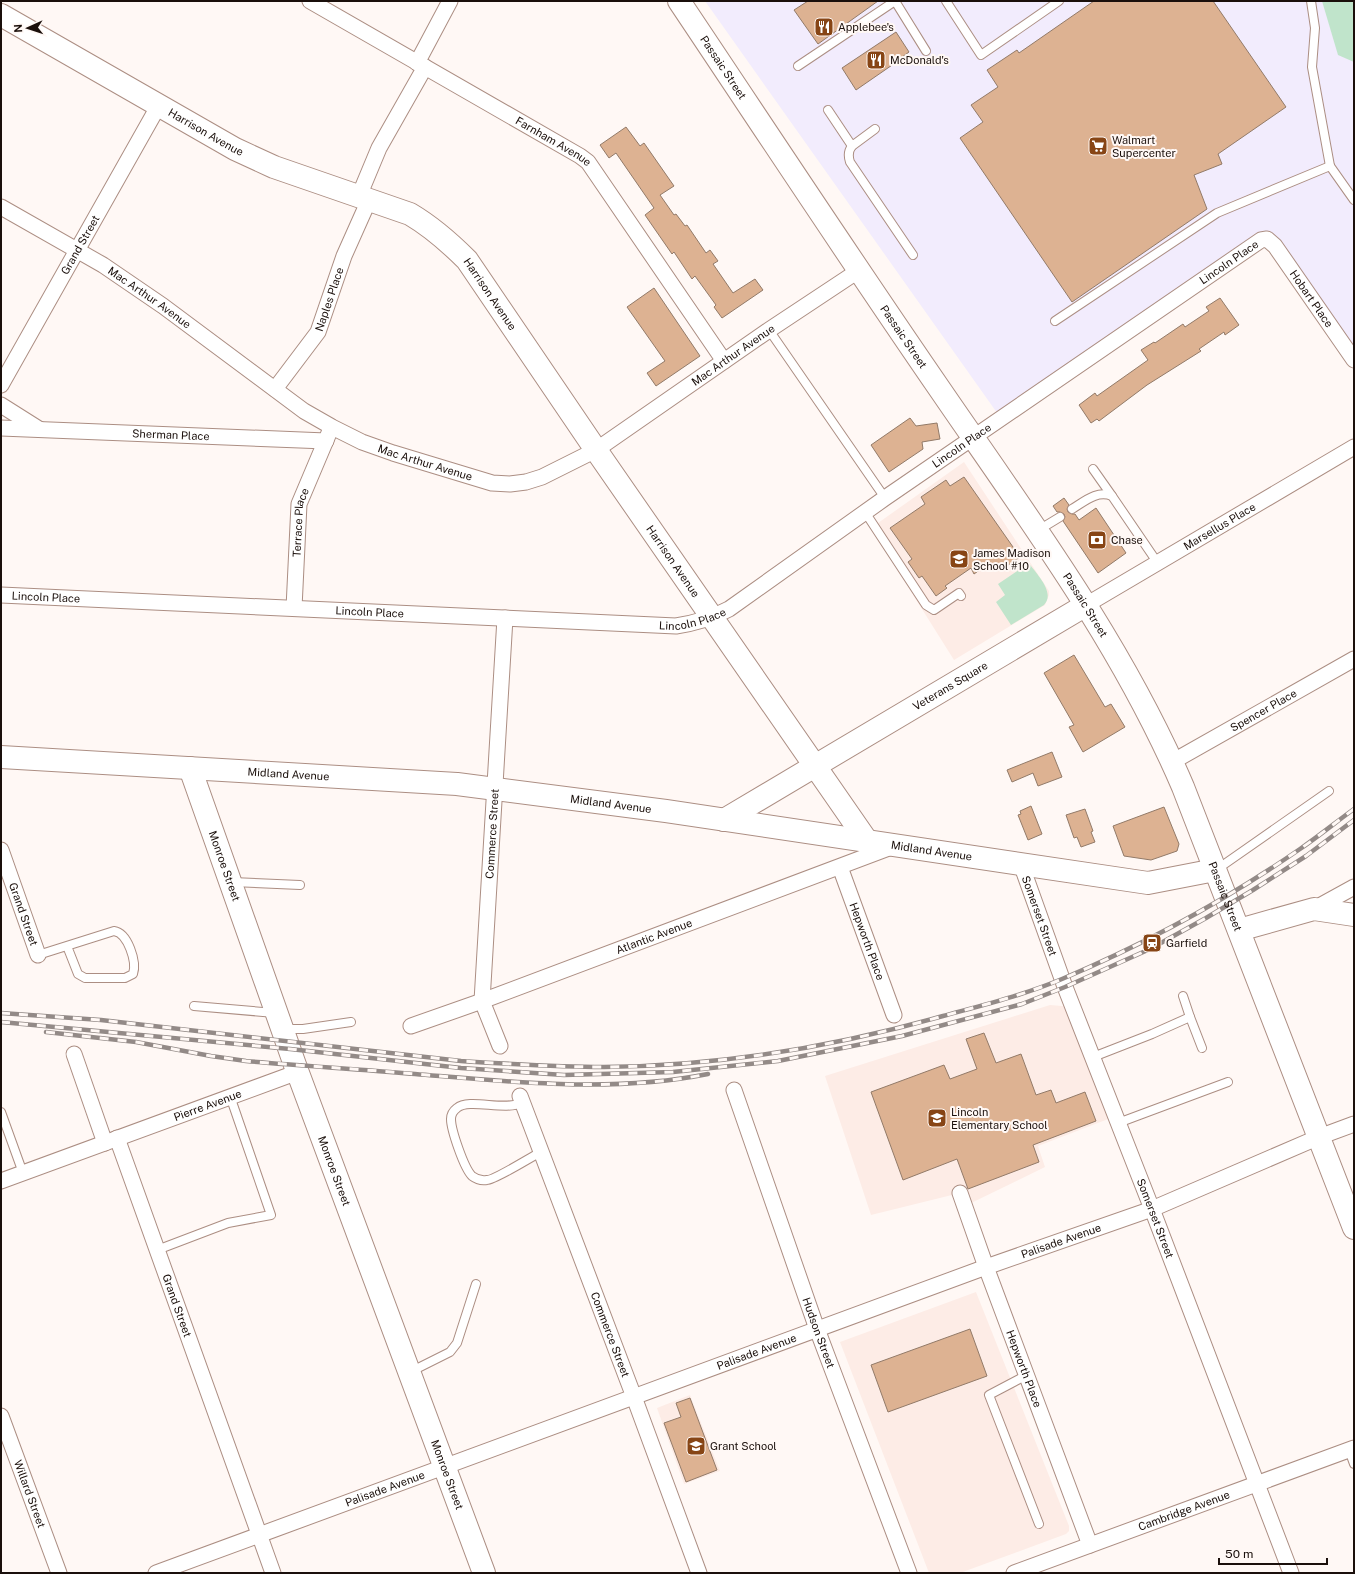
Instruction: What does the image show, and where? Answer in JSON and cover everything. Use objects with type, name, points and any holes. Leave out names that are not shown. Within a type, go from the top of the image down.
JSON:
[{"type":"street","name":"Farnham Avenue","points":[[310,1],[588,162],[724,361]]},
{"type":"street","name":"Naples Place","points":[[275,389],[318,332],[364,198],[379,148],[421,65],[450,1]]},
{"type":"street","name":"Passaic Street","points":[[679,1],[858,271],[1018,502],[1086,606],[1129,679],[1158,732],[1172,762],[1239,930],[1354,1228]]},
{"type":"street","name":"Harrison Avenue","points":[[1,15],[234,149],[274,167],[410,214],[428,225],[450,242],[467,260],[596,450],[815,765]]},
{"type":"street","name":"Grand Street","points":[[1,385],[159,105]]},
{"type":"street","name":"Mac Arthur Avenue","points":[[1,207],[103,265],[163,306],[304,411],[332,427],[362,442],[393,453],[492,483],[510,484],[526,482],[542,477],[596,450],[769,330],[858,271]]},
{"type":"street","name":"Hobart Place","points":[[1266,239],[1275,246],[1354,360]]},
{"type":"street","name":"Lincoln Place","points":[[1,595],[676,626],[696,623],[713,618],[729,609],[885,498],[1255,243],[1266,239]]},
{"type":"street","points":[[1,405],[41,430]]},
{"type":"street","points":[[326,441],[332,427]]},
{"type":"street","name":"Sherman Place","points":[[1,428],[326,441]]},
{"type":"street","name":"Terrace Place","points":[[294,608],[299,504],[326,441]]},
{"type":"street","name":"Marsellus Place","points":[[1086,606],[1157,562],[1354,447]]},
{"type":"street","name":"Veterans Square","points":[[724,820],[1086,606]]},
{"type":"street","name":"Commerce Street","points":[[500,1046],[482,1001],[505,618]]},
{"type":"street","name":"Spencer Place","points":[[1172,762],[1354,659]]},
{"type":"street","name":"Midland Avenue","points":[[1,757],[457,784],[724,820],[1148,883],[1215,870]]},
{"type":"street","points":[[815,765],[867,841]]},
{"type":"street","name":"Monroe Street","points":[[190,768],[298,1072],[484,1573]]},
{"type":"street","name":"Atlantic Avenue","points":[[411,1026],[482,1001],[897,845]]},
{"type":"street","name":"Grand Street","points":[[1,850],[38,954]]},
{"type":"street","name":"Somerset Street","points":[[1021,864],[1062,979],[1152,1209],[1291,1573]]},
{"type":"street","name":"Hepworth Place","points":[[840,867],[894,1015]]},
{"type":"street","points":[[1239,930],[1314,909],[1354,887]]},
{"type":"street","points":[[1314,909],[1354,915]]},
{"type":"street","name":"Grand Street","points":[[74,1054],[157,1250],[273,1573]]},
{"type":"street","name":"Pierre Avenue","points":[[1,1181],[298,1072]]},
{"type":"street","name":"Hudson Street","points":[[734,1090],[817,1329],[909,1573]]},
{"type":"street","name":"Commerce Street","points":[[521,1099],[699,1573]]},
{"type":"street","name":"Palisade Avenue","points":[[156,1573],[986,1267],[1152,1209],[1319,1137],[1354,1124]]},
{"type":"street","name":"Hepworth Place","points":[[960,1193],[986,1267],[1090,1545]]},
{"type":"street","name":"Willard Street","points":[[1,1416],[59,1573]]},
{"type":"street","name":"Cambridge Avenue","points":[[1014,1573],[1257,1483],[1352,1454]]},
{"type":"lane","points":[[798,66],[894,1],[926,51]]},
{"type":"lane","points":[[946,1],[981,55],[1059,1]]},
{"type":"lane","points":[[1311,1],[1315,28],[1312,67],[1330,166],[1354,200]]},
{"type":"lane","points":[[828,110],[852,146]]},
{"type":"lane","points":[[875,129],[852,146],[849,150],[850,162],[913,255]]},
{"type":"lane","points":[[1055,321],[1216,213],[1330,166]]},
{"type":"lane","points":[[769,330],[885,498]]},
{"type":"lane","points":[[1093,469],[1157,562]]},
{"type":"lane","points":[[1072,509],[1094,496],[1101,494],[1112,496]]},
{"type":"lane","points":[[865,512],[926,605],[934,610],[959,593],[961,596]]},
{"type":"lane","points":[[1037,532],[1060,517]]},
{"type":"lane","points":[[1215,870],[1329,791]]},
{"type":"lane","points":[[231,882],[300,885]]},
{"type":"lane","points":[[38,954],[118,931],[126,938],[135,966],[133,974],[125,978],[85,978],[78,974],[67,946]]},
{"type":"lane","points":[[1183,996],[1202,1048]]},
{"type":"lane","points":[[194,1006],[281,1021],[303,1029],[351,1022]]},
{"type":"lane","points":[[1093,1057],[1152,1034],[1190,1017]]},
{"type":"lane","points":[[1118,1122],[1228,1082]]},
{"type":"lane","points":[[157,1250],[228,1224],[271,1215],[230,1096]]},
{"type":"lane","points":[[521,1099],[516,1106],[505,1107],[468,1104],[457,1108],[452,1114],[451,1120],[462,1156],[468,1170],[472,1175],[477,1178],[488,1180],[541,1152]]},
{"type":"lane","points":[[1,1112],[23,1173]]},
{"type":"lane","points":[[409,1372],[450,1352],[458,1343],[476,1284]]},
{"type":"lane","points":[[1027,1375],[989,1395],[1039,1524]]},
{"type":"shaded area","points":[[705,1],[1354,1],[1354,354],[1267,231],[1000,417]]},
{"type":"shaded area","name":"James Madison School #10","points":[[964,462],[1049,591],[1049,595],[1045,605],[954,660],[871,528]]},
{"type":"shaded area","points":[[1050,1005],[1073,1007],[1116,1116],[1038,1146],[1045,1167],[965,1206],[960,1193],[871,1215],[825,1076]]},
{"type":"shaded area","points":[[976,1292],[1069,1526],[1069,1531],[1066,1534],[960,1573],[929,1573],[840,1342]]},
{"type":"shaded area","points":[[690,1395],[720,1471],[684,1484],[657,1408]]},
{"type":"green space","points":[[1322,1],[1354,1],[1354,62],[1338,55]]},
{"type":"green space","points":[[1029,563],[1044,583],[1048,594],[1047,600],[1044,605],[1011,625],[996,602],[1005,595],[998,584]]},
{"type":"building","name":"Applebee's","points":[[808,1],[878,1],[818,44],[794,10]]},
{"type":"building","name":"Walmart Supercenter","points":[[1094,1],[1213,1],[1286,107],[1218,154],[1222,164],[1194,175],[1207,209],[1072,302],[960,138],[983,122],[971,105],[998,87],[987,70],[1017,50],[1019,53]]},
{"type":"building","name":"McDonald's","points":[[896,32],[909,52],[856,90],[842,68]]},
{"type":"building","points":[[626,127],[640,146],[644,143],[674,186],[660,195],[674,215],[676,214],[685,226],[687,225],[706,253],[710,250],[718,261],[713,264],[733,293],[755,279],[763,290],[722,318],[714,307],[716,305],[695,276],[692,279],[674,252],[672,254],[645,215],[654,208],[616,153],[609,158],[600,145]]},
{"type":"building","points":[[654,288],[700,356],[656,386],[647,373],[665,361],[627,307]]},
{"type":"building","points":[[1220,298],[1239,325],[1225,335],[1224,332],[1199,349],[1201,351],[1147,385],[1099,421],[1097,419],[1091,423],[1079,405],[1095,393],[1097,396],[1148,360],[1141,350],[1154,342],[1155,343],[1183,324],[1185,327],[1209,311],[1206,307]]},
{"type":"building","points":[[910,418],[916,426],[937,423],[940,439],[922,442],[923,449],[889,472],[871,445]]},
{"type":"building","points":[[964,477],[1020,557],[1001,570],[997,565],[992,568],[988,564],[974,574],[971,568],[945,586],[947,588],[936,596],[922,576],[919,578],[908,562],[912,559],[890,528],[925,504],[921,497],[946,480],[950,486]]},
{"type":"building","name":"Chase","points":[[1064,498],[1069,505],[1067,509],[1068,512],[1075,514],[1079,520],[1096,508],[1126,553],[1098,573],[1063,521],[1065,517],[1064,514],[1057,512],[1053,506]]},
{"type":"building","points":[[1074,655],[1105,707],[1111,704],[1125,727],[1083,752],[1069,727],[1074,725],[1044,673]]},
{"type":"building","points":[[1052,752],[1062,777],[1038,786],[1033,773],[1012,782],[1007,770]]},
{"type":"building","points":[[1031,806],[1042,834],[1028,840],[1018,815],[1021,814],[1020,811]]},
{"type":"building","points":[[1164,807],[1179,844],[1177,851],[1151,860],[1124,856],[1113,826]]},
{"type":"building","points":[[1085,809],[1093,831],[1091,832],[1095,842],[1081,847],[1077,837],[1074,838],[1066,815]]},
{"type":"building","points":[[984,1033],[996,1063],[1021,1054],[1036,1095],[1051,1090],[1056,1103],[1085,1092],[1096,1121],[1033,1145],[1039,1162],[968,1189],[957,1159],[903,1180],[871,1092],[944,1065],[950,1079],[977,1069],[966,1039]]},
{"type":"building","points":[[970,1329],[987,1376],[888,1412],[871,1365]]},
{"type":"building","points":[[690,1398],[717,1470],[686,1482],[664,1423],[681,1417],[676,1403]]},
{"type":"railway","points":[[1,1013],[101,1020],[461,1061],[550,1066],[647,1066],[733,1059],[775,1053],[860,1037],[902,1027],[1003,999],[1062,979],[1124,951],[1214,903],[1272,868],[1354,809]]},
{"type":"railway","points":[[1,1022],[290,1049],[461,1068],[564,1075],[673,1072],[778,1061],[902,1036],[1022,1004],[1065,987],[1150,949],[1206,918],[1306,856],[1354,820]]},
{"type":"railway","points":[[46,1032],[136,1042],[246,1061],[525,1083],[635,1083],[672,1080],[708,1074]]},
{"type":"place","name":"Applebee's","points":[[824,27]]},
{"type":"place","name":"McDonald's","points":[[876,60]]},
{"type":"place","name":"Walmart Supercenter","points":[[1098,146]]},
{"type":"place","name":"Chase","points":[[1097,540]]},
{"type":"place","name":"James Madison School #10","points":[[959,559]]},
{"type":"place","name":"Garfield","points":[[1152,943]]},
{"type":"place","name":"Lincoln Elementary School","points":[[937,1118]]},
{"type":"place","name":"Grant School","points":[[696,1446]]}]
